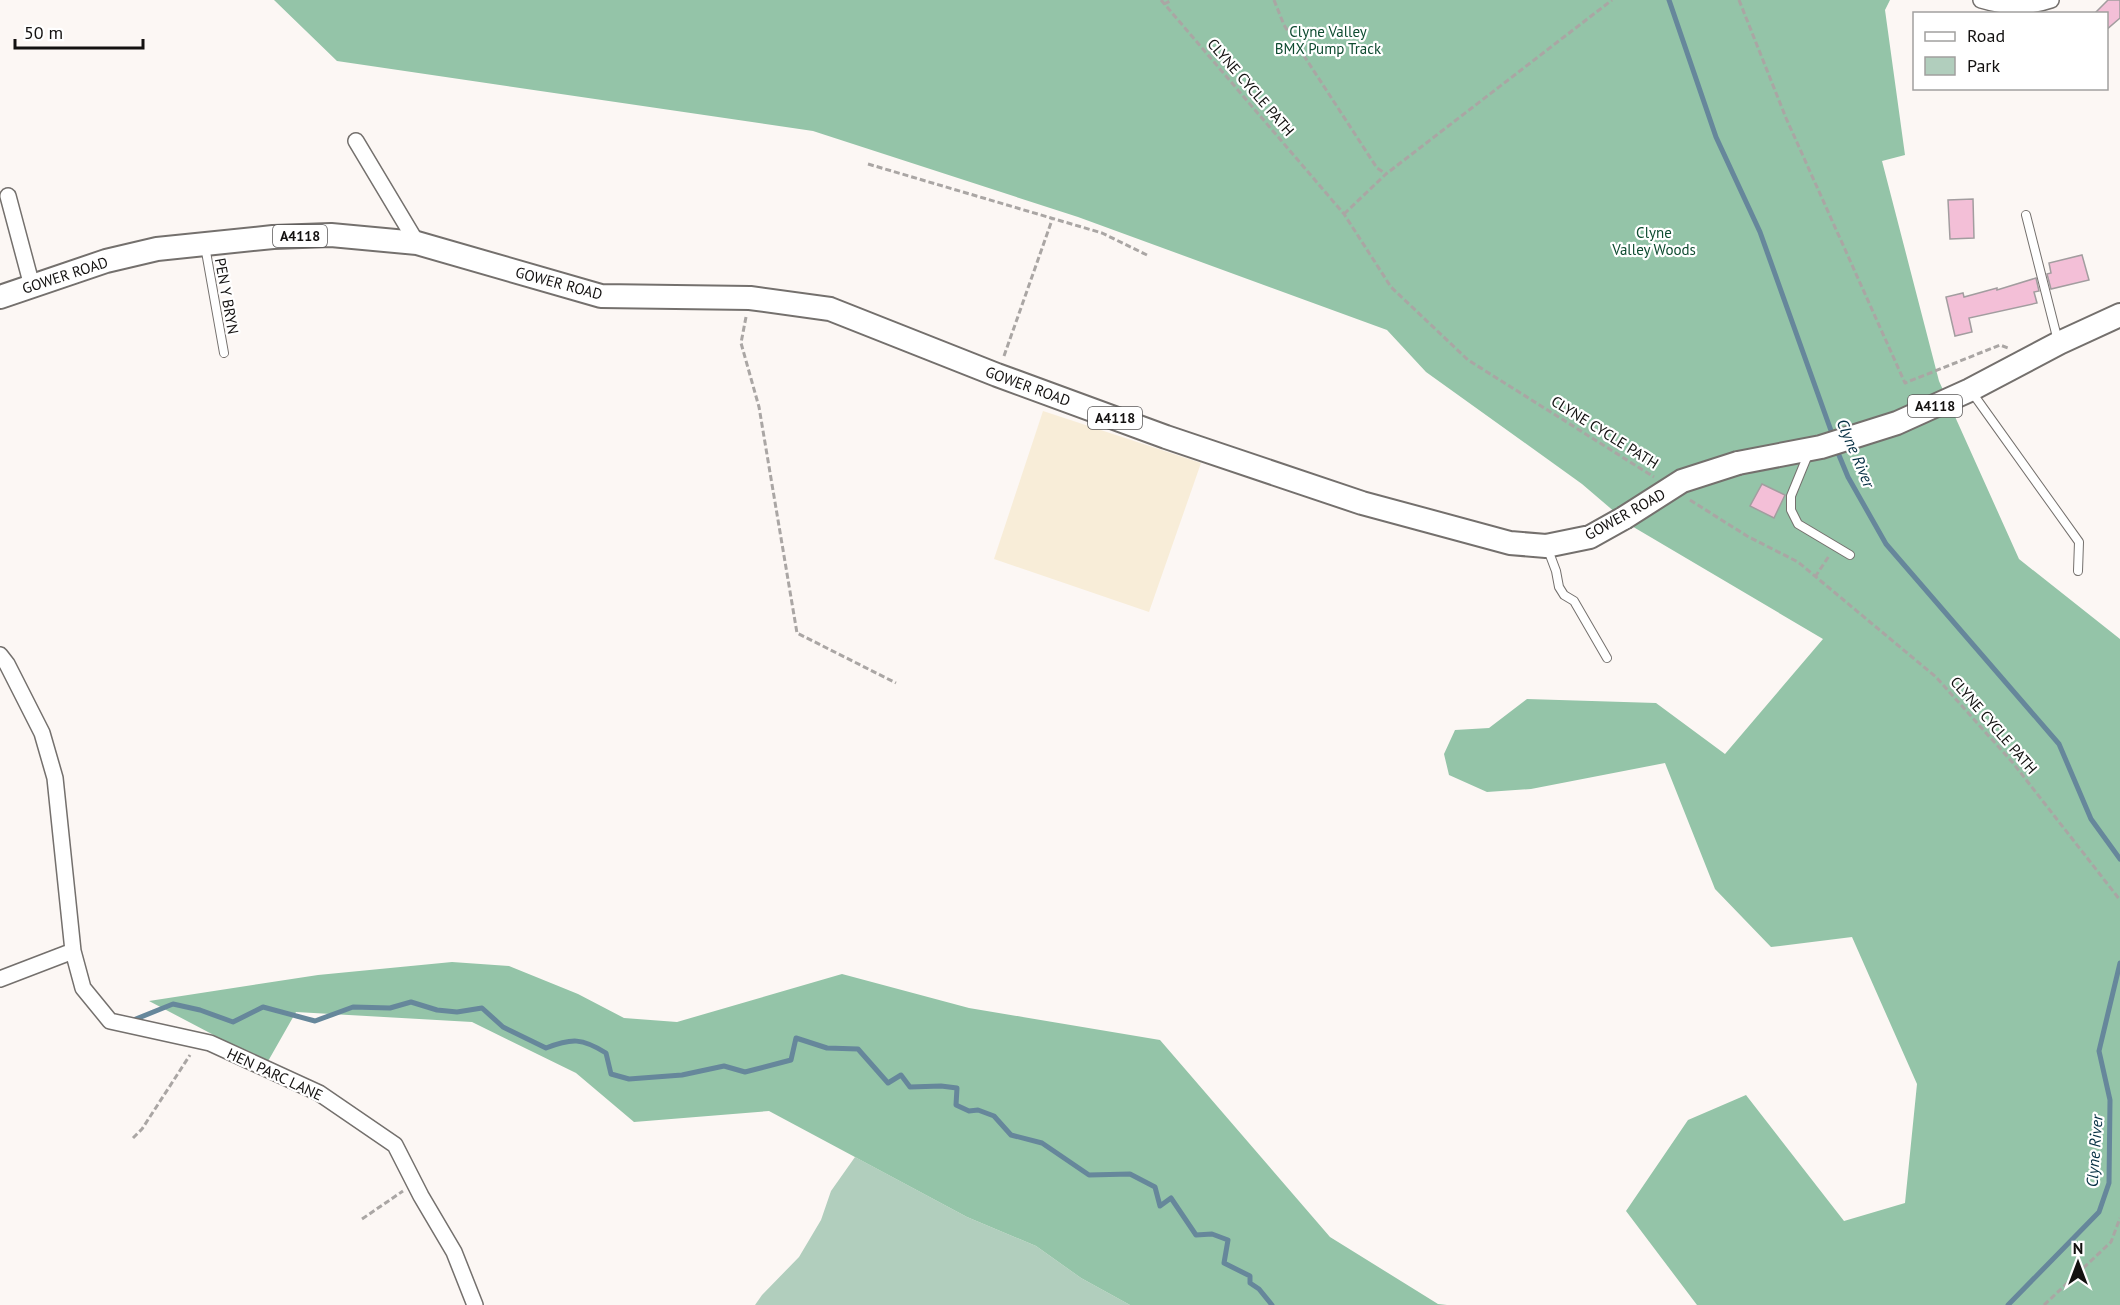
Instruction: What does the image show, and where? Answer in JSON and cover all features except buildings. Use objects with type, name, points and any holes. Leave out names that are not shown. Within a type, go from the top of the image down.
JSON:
[{"type":"main road","name":"GOWER ROAD","points":[[0,297],[106,261],[157,249],[273,237],[331,236],[417,243],[601,296],[750,298],[830,309],[997,375],[1166,437],[1362,503],[1510,543],[1546,546],[1590,537],[1682,481],[1738,463],[1821,447],[1897,423],[1970,390],[2059,343],[2120,315]]},
{"type":"street","points":[[1982,0],[1999,5],[2020,6],[2050,0]]},
{"type":"street","points":[[356,141],[417,243]]},
{"type":"street","points":[[8,196],[32,286]]},
{"type":"street","points":[[0,655],[7,664],[42,734],[55,778],[73,951],[0,979]]},
{"type":"street","name":"HEN PARC LANE","points":[[73,951],[83,988],[110,1021],[210,1043],[319,1093],[395,1145],[454,1252],[475,1305]]},
{"type":"lane","points":[[2026,215],[2059,343]]},
{"type":"lane","name":"PEN Y BRYN","points":[[204,243],[224,353]]},
{"type":"lane","points":[[1970,390],[2079,542],[2078,571]]},
{"type":"lane","points":[[1821,447],[1807,457],[1791,496],[1791,510],[1798,524],[1850,555]]},
{"type":"lane","points":[[1546,546],[1556,571],[1559,587],[1564,595],[1574,601],[1607,658]]},
{"type":"path","name":"CLYNE CYCLE PATH","points":[[1161,0],[1344,214],[1391,288],[1468,360],[1660,481]]},
{"type":"path","points":[[1164,4],[1172,0]]},
{"type":"path","points":[[1274,0],[1284,25],[1377,168],[1386,174]]},
{"type":"path","points":[[1344,214],[1386,174],[1612,0]]},
{"type":"path","points":[[1739,0],[1786,118],[1905,383],[2000,345],[2032,359]]},
{"type":"path","points":[[868,164],[1102,233],[1147,255]]},
{"type":"path","points":[[997,375],[1052,220]]},
{"type":"path","points":[[750,298],[741,343],[759,407],[797,633],[896,683]]},
{"type":"path","name":"CLYNE CYCLE PATH","points":[[1689,500],[1747,537],[1797,562],[1936,677],[2013,764],[2120,900]]},
{"type":"path","points":[[1815,577],[1835,546]]},
{"type":"path","points":[[133,1138],[142,1129],[199,1041]]},
{"type":"path","points":[[362,1219],[414,1183]]},
{"type":"path","points":[[2044,1305],[2111,1242],[2120,1218]]},
{"type":"shaded area","points":[[1043,411],[1201,463],[1149,612],[994,559]]},
{"type":"green space","name":"Clyne Valley Woods","points":[[274,0],[1890,0],[1885,10],[1905,155],[1882,161],[1939,381],[2019,559],[2120,639],[2120,1305],[1697,1305],[1626,1211],[1688,1120],[1746,1095],[1844,1221],[1905,1203],[1917,1084],[1852,937],[1771,947],[1715,889],[1665,763],[1531,789],[1487,792],[1449,775],[1444,754],[1455,730],[1489,728],[1527,699],[1656,703],[1725,754],[1823,639],[1630,525],[1582,484],[1426,372],[1387,330],[1078,217],[813,131],[337,61]]},
{"type":"green space","points":[[452,962],[509,966],[578,994],[624,1018],[677,1022],[842,974],[969,1008],[1160,1040],[1330,1237],[1438,1304],[1447,1305],[1130,1305],[1081,1278],[1036,1246],[967,1217],[769,1111],[634,1122],[576,1073],[472,1022],[296,1012],[267,1063],[149,1001],[318,975]]},
{"type":"green space","points":[[855,1157],[967,1217],[1036,1246],[1081,1278],[1130,1305],[755,1305],[799,1257],[821,1220],[831,1191]]},
{"type":"waterway","name":"Clyne River","points":[[1669,0],[1716,137],[1760,232],[1834,439]]},
{"type":"waterway","name":"Clyne River","points":[[1836,448],[1848,477],[1886,544],[2059,744],[2091,819],[2120,859]]},
{"type":"waterway","name":"Clyne River","points":[[2008,1305],[2099,1212],[2109,1183],[2110,1100],[2099,1051],[2120,963]]},
{"type":"waterway","points":[[131,1021],[173,1004],[200,1010],[233,1022],[263,1007],[315,1021],[353,1007],[390,1008],[411,1002],[437,1010],[457,1012],[482,1008],[503,1027],[546,1048],[570,1041],[590,1044],[606,1053],[611,1074],[629,1079],[682,1075],[724,1066],[745,1072],[791,1060],[796,1038],[827,1048],[858,1049],[888,1083],[901,1075],[910,1087],[957,1088],[956,1105],[969,1111],[978,1110],[994,1116],[1011,1135],[1042,1143],[1089,1175],[1130,1174],[1155,1187],[1160,1206],[1171,1198],[1196,1235],[1212,1234],[1228,1240],[1224,1263],[1250,1276],[1250,1283],[1259,1289],[1272,1305]]},
{"type":"park label","name":"Clyne Valley BMX Pump Track","points":[[1328,40]]}]
